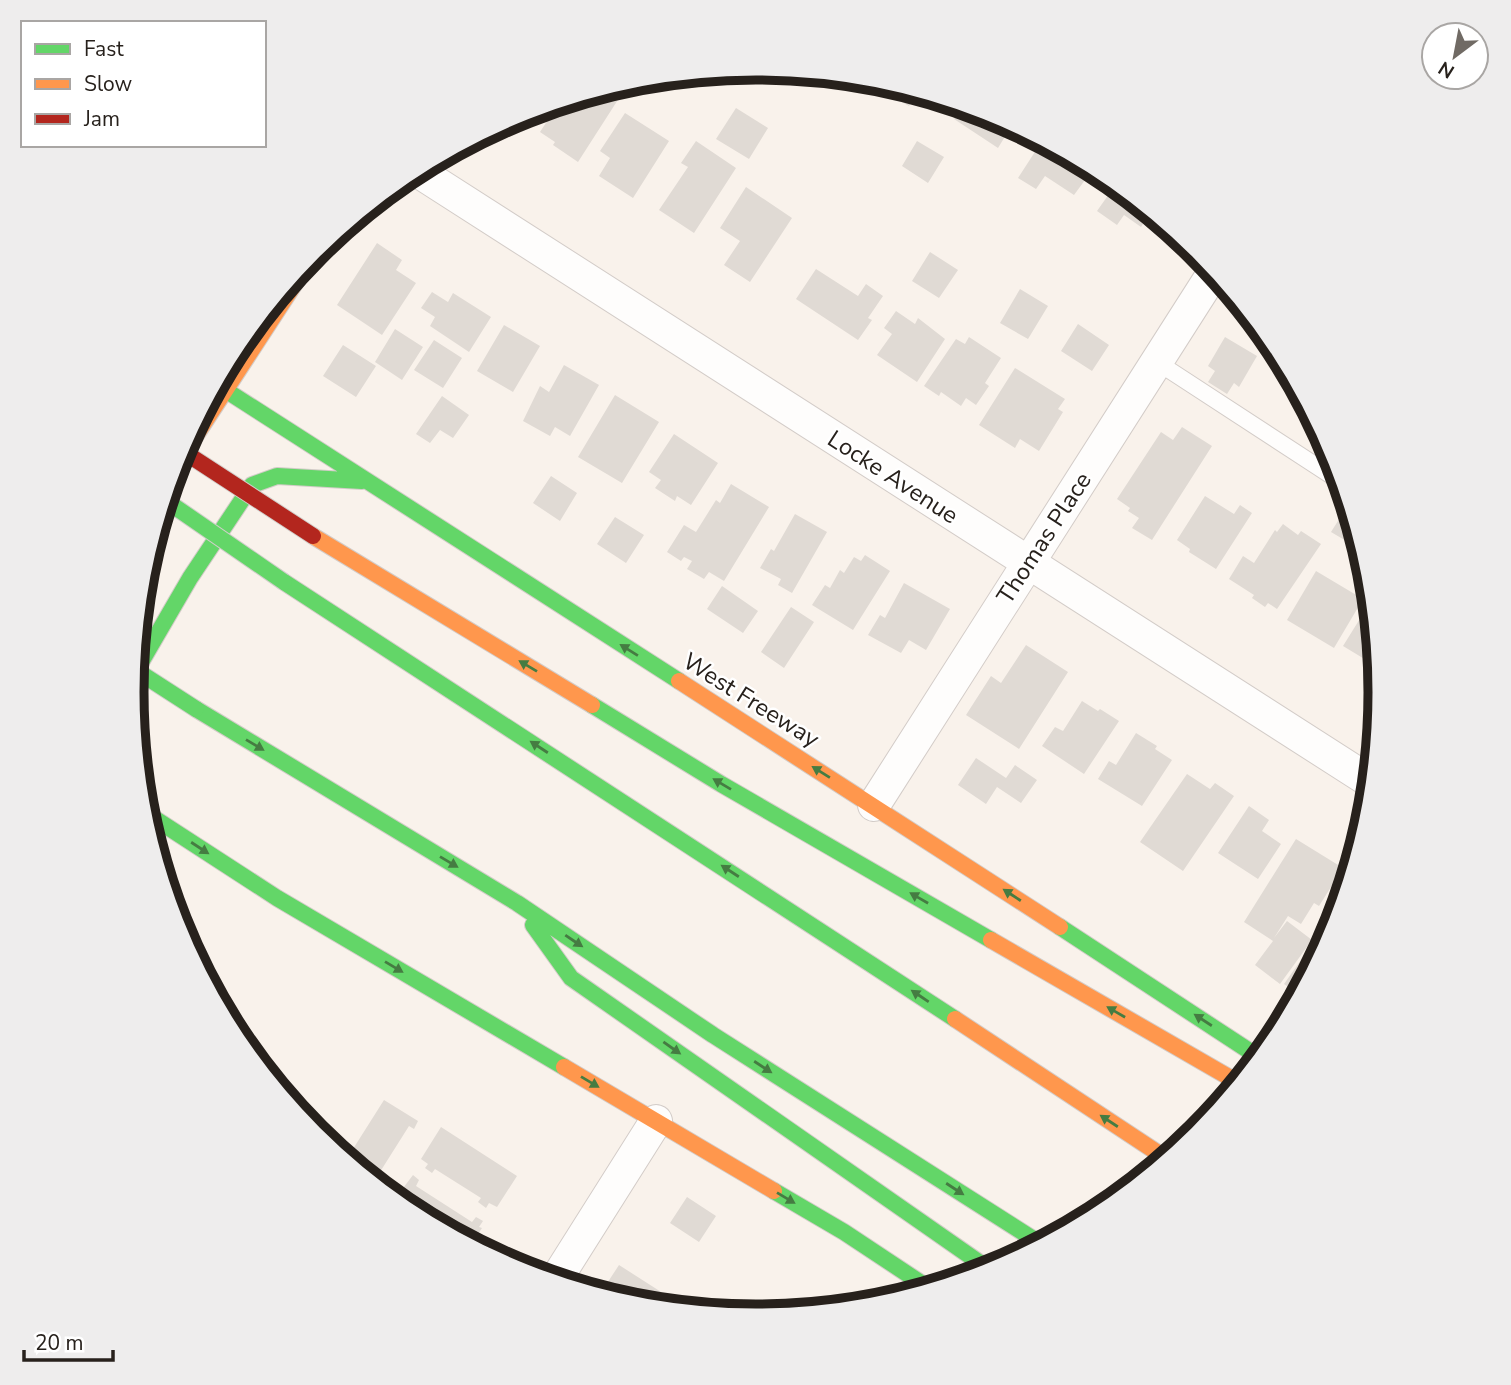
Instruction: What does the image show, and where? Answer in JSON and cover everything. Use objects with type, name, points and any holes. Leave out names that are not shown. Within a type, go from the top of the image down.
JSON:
[{"type":"main road","name":"West Freeway","points":[[223,389],[874,805],[1251,1052]]},
{"type":"main road","points":[[191,456],[313,536],[721,784],[1230,1078]]},
{"type":"main road","points":[[145,656],[190,578],[252,485],[276,476],[364,481]]},
{"type":"main road","points":[[173,506],[284,582],[791,910],[1159,1153]]},
{"type":"main road","points":[[144,676],[517,903],[713,1035],[1032,1238]]},
{"type":"main road","points":[[157,820],[277,898],[844,1232],[920,1282]]},
{"type":"main road","points":[[517,903],[571,978],[979,1262]]},
{"type":"street","name":"Locke Avenue","points":[[427,177],[1361,776]]},
{"type":"street","name":"Thomas Place","points":[[874,805],[1208,281]]},
{"type":"street","points":[[560,1272],[656,1121]]},
{"type":"lane","points":[[1157,362],[1326,472]]},
{"type":"building","points":[[621,96],[578,162],[553,145],[555,142],[540,132],[550,116]]},
{"type":"building","points":[[891,96],[913,101],[909,106]]},
{"type":"building","points":[[736,108],[768,128],[749,159],[716,139]]},
{"type":"building","points":[[625,113],[669,141],[633,198],[599,176],[610,158],[600,151]]},
{"type":"building","points":[[957,115],[1006,135],[998,148],[954,119]]},
{"type":"building","points":[[696,141],[736,168],[694,233],[659,210],[688,167],[681,163]]},
{"type":"building","points":[[917,141],[944,157],[928,183],[902,166]]},
{"type":"building","points":[[1037,149],[1062,162],[1085,180],[1074,195],[1045,176],[1036,189],[1018,178]]},
{"type":"building","points":[[746,187],[792,218],[750,282],[724,265],[740,241],[720,228]]},
{"type":"building","points":[[1109,194],[1145,221],[1141,227],[1124,215],[1117,225],[1097,211]]},
{"type":"building","points":[[377,243],[402,260],[396,270],[416,283],[382,335],[337,305]]},
{"type":"building","points":[[930,252],[958,270],[939,298],[912,281]]},
{"type":"building","points":[[816,269],[858,296],[866,284],[883,296],[868,318],[872,320],[858,340],[796,299]]},
{"type":"building","points":[[1020,289],[1048,306],[1028,339],[1000,323]]},
{"type":"building","points":[[432,292],[448,302],[453,293],[491,317],[469,352],[430,326],[435,317],[421,308]]},
{"type":"building","points":[[896,311],[915,324],[918,318],[945,339],[917,382],[877,355],[892,334],[884,328]]},
{"type":"building","points":[[1078,324],[1109,345],[1092,371],[1061,351]]},
{"type":"building","points":[[504,325],[540,346],[513,392],[477,371]]},
{"type":"building","points":[[395,329],[423,347],[402,380],[375,362]]},
{"type":"building","points":[[969,337],[1001,358],[985,383],[989,386],[976,405],[966,398],[961,406],[941,392],[939,396],[924,386],[956,339],[965,344]]},
{"type":"building","points":[[1225,337],[1257,356],[1239,387],[1234,383],[1227,394],[1208,382],[1215,371],[1208,366]]},
{"type":"building","points":[[434,340],[462,358],[443,388],[414,370]]},
{"type":"building","points":[[343,345],[376,366],[356,397],[323,376]]},
{"type":"building","points":[[564,365],[599,385],[570,436],[555,427],[550,436],[523,421],[540,386],[549,392]]},
{"type":"building","points":[[1015,368],[1065,399],[1058,409],[1063,412],[1039,451],[1020,439],[1015,448],[979,425]]},
{"type":"building","points":[[615,395],[659,422],[622,483],[578,457]]},
{"type":"building","points":[[442,396],[469,415],[453,438],[440,430],[430,443],[416,434]]},
{"type":"building","points":[[1182,427],[1212,446],[1152,540],[1132,528],[1139,518],[1117,499],[1161,432],[1173,440]]},
{"type":"building","points":[[674,434],[718,463],[691,505],[677,496],[675,501],[655,488],[661,480],[649,472]]},
{"type":"building","points":[[551,476],[577,493],[560,521],[533,503]]},
{"type":"building","points":[[731,484],[769,507],[724,581],[709,572],[704,579],[687,569],[692,561],[684,557],[681,561],[667,552],[684,525],[696,532],[716,500],[720,503]]},
{"type":"building","points":[[1205,496],[1234,514],[1240,505],[1252,513],[1216,569],[1189,552],[1190,549],[1177,540]]},
{"type":"building","points":[[795,514],[827,532],[792,593],[778,585],[781,579],[760,568],[771,549],[774,551]]},
{"type":"building","points":[[1341,516],[1349,543],[1331,532]]},
{"type":"building","points":[[615,517],[644,535],[626,563],[597,544]]},
{"type":"building","points":[[1283,524],[1298,535],[1301,531],[1321,544],[1277,609],[1268,603],[1265,607],[1252,598],[1254,595],[1229,579],[1243,556],[1254,563],[1275,530],[1277,532]]},
{"type":"building","points":[[865,555],[890,571],[853,630],[812,605],[825,585],[830,588],[840,570],[844,573],[854,557],[861,561]]},
{"type":"building","points":[[1316,571],[1360,597],[1361,603],[1334,648],[1287,620]]},
{"type":"building","points":[[904,583],[950,609],[926,650],[909,640],[901,653],[868,635],[880,615],[885,618]]},
{"type":"building","points":[[722,586],[758,611],[743,633],[707,609]]},
{"type":"building","points":[[791,607],[814,622],[784,668],[761,652]]},
{"type":"building","points":[[1362,615],[1366,660],[1343,646]]},
{"type":"building","points":[[1026,645],[1068,672],[1019,749],[966,715],[991,676],[1001,683]]},
{"type":"building","points":[[1082,701],[1119,721],[1084,774],[1042,746],[1055,727],[1063,731]]},
{"type":"building","points":[[1136,733],[1157,746],[1155,749],[1172,760],[1142,806],[1098,779],[1109,761],[1116,765]]},
{"type":"building","points":[[976,758],[1006,778],[1015,765],[1037,780],[1021,803],[997,787],[986,804],[958,785]]},
{"type":"building","points":[[1187,774],[1210,789],[1215,783],[1234,796],[1183,871],[1140,842]]},
{"type":"building","points":[[1249,806],[1269,820],[1262,831],[1281,844],[1258,879],[1218,853]]},
{"type":"building","points":[[1296,839],[1342,867],[1319,906],[1314,903],[1301,924],[1288,916],[1274,938],[1287,921],[1312,940],[1280,984],[1255,965],[1273,941],[1244,922]]},
{"type":"building","points":[[1313,943],[1291,989],[1284,984]]},
{"type":"building","points":[[384,1100],[418,1121],[414,1129],[409,1126],[378,1174],[351,1152]]},
{"type":"building","points":[[441,1127],[517,1176],[497,1207],[489,1203],[486,1208],[478,1202],[481,1198],[435,1169],[432,1173],[425,1168],[428,1164],[421,1159]]},
{"type":"building","points":[[413,1175],[419,1180],[416,1186],[472,1222],[476,1217],[483,1221],[479,1227],[482,1228],[476,1237],[449,1223],[401,1191]]},
{"type":"building","points":[[687,1197],[716,1216],[699,1242],[670,1223]]},
{"type":"building","points":[[619,1265],[669,1297],[636,1293],[605,1286]]},
{"type":"traffic: fast","points":[[224,389],[679,681]]},
{"type":"traffic: fast","points":[[145,656],[190,578],[252,485],[277,476],[362,481]]},
{"type":"traffic: fast","points":[[173,506],[284,582]]},
{"type":"traffic: fast","points":[[284,582],[955,1019]]},
{"type":"traffic: fast","points":[[144,676],[196,709]]},
{"type":"traffic: fast","points":[[592,705],[721,784],[991,940]]},
{"type":"traffic: fast","points":[[196,709],[517,903],[713,1035],[1032,1238]]},
{"type":"traffic: fast","points":[[157,820],[277,898],[564,1067]]},
{"type":"traffic: fast","points":[[533,925],[571,978],[979,1262]]},
{"type":"traffic: fast","points":[[1060,927],[1251,1052]]},
{"type":"traffic: fast","points":[[774,1191],[844,1232],[920,1282]]},
{"type":"traffic: slow","points":[[215,406],[276,313]]},
{"type":"traffic: slow","points":[[313,536],[592,705]]},
{"type":"traffic: slow","points":[[679,681],[1060,927]]},
{"type":"traffic: slow","points":[[991,940],[1230,1078]]},
{"type":"traffic: slow","points":[[955,1019],[1159,1153]]},
{"type":"traffic: slow","points":[[564,1067],[774,1191]]},
{"type":"traffic: jam","points":[[191,456],[313,536]]}]
